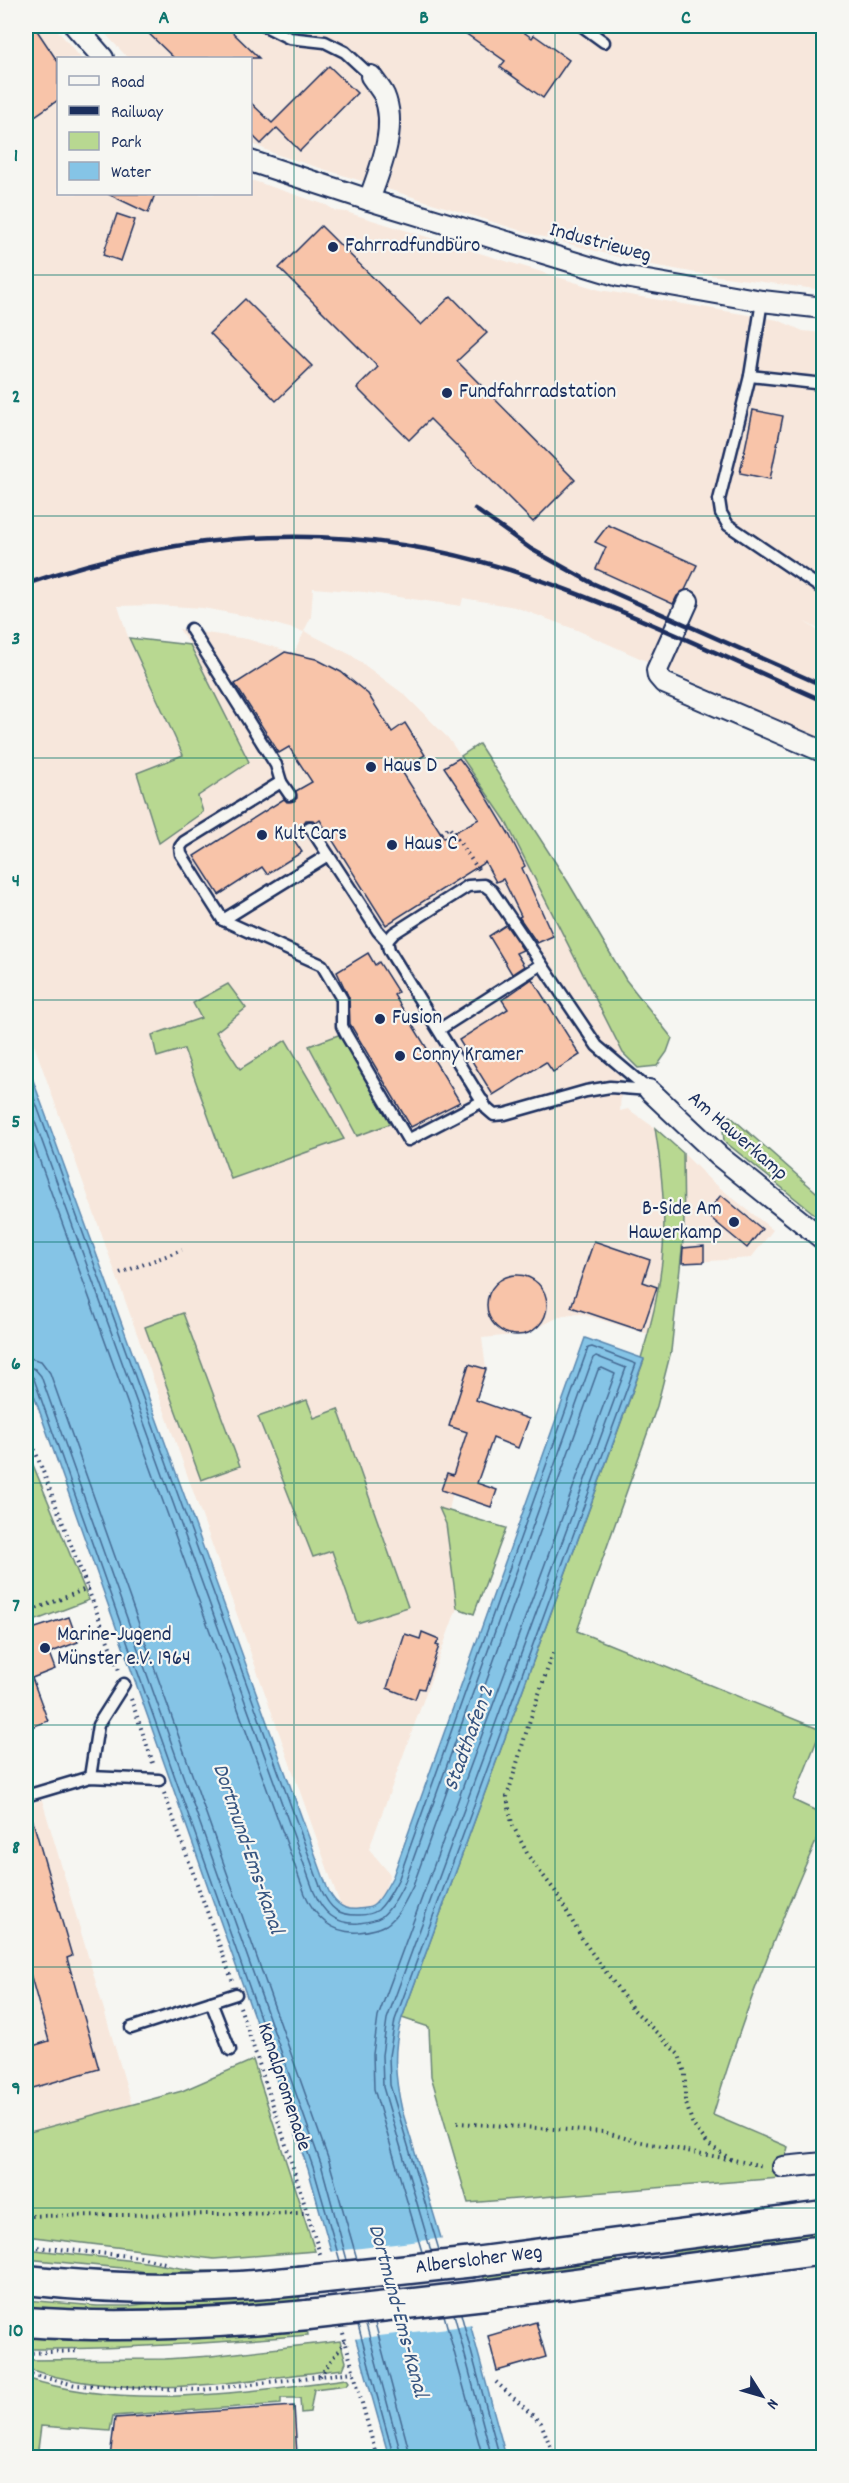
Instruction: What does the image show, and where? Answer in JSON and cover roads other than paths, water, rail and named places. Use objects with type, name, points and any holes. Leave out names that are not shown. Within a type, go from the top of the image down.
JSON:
[{"type":"main road","name":"Albersloher Weg","points":[[26,2280],[79,2286],[185,2289],[298,2281],[474,2262],[824,2216]]},
{"type":"main road","name":"Albersloher Weg","points":[[26,2322],[171,2326],[308,2315],[484,2295],[824,2250]]},
{"type":"street","points":[[75,26],[102,57]]},
{"type":"street","points":[[369,200],[386,148],[388,119],[385,96],[371,76]]},
{"type":"street","name":"Industrieweg","points":[[252,162],[369,200],[619,276],[762,301],[824,308]]},
{"type":"street","points":[[688,601],[657,670],[658,676],[664,683],[824,752]]},
{"type":"street","name":"Am Hawerkamp","points":[[650,1090],[719,1156],[824,1240]]},
{"type":"street","points":[[783,2167],[824,2163]]},
{"type":"lane","points":[[265,26],[289,38],[325,42],[345,52],[371,76]]},
{"type":"lane","points":[[582,26],[604,42]]},
{"type":"lane","points":[[762,301],[750,376],[719,500],[721,513],[728,525],[742,537],[824,590]]},
{"type":"lane","points":[[750,376],[824,384]]},
{"type":"lane","points":[[191,629],[276,765],[281,782],[290,795]]},
{"type":"lane","points":[[281,782],[184,842],[180,848],[181,854],[223,920],[322,964],[342,999],[342,1026],[408,1140],[483,1101]]},
{"type":"lane","points":[[310,827],[378,931],[387,941],[389,950],[494,1115],[610,1087],[650,1090]]},
{"type":"lane","points":[[223,920],[328,855]]},
{"type":"lane","name":"Am Hawerkamp","points":[[387,941],[394,933],[468,886],[484,885],[492,891],[597,1047],[650,1090]]},
{"type":"lane","points":[[440,1029],[540,965]]},
{"type":"lane","points":[[90,1777],[98,1725],[124,1684]]},
{"type":"lane","points":[[26,1796],[90,1777],[159,1780]]},
{"type":"lane","points":[[131,2028],[236,1994]]},
{"type":"lane","points":[[211,2002],[230,2050]]},
{"type":"water","points":[[26,1061],[327,1887],[335,1901],[347,1909],[373,1906],[393,1876],[585,1338],[644,1359],[402,2018],[397,2041],[396,2075],[402,2110],[455,2284],[464,2301],[506,2457],[389,2457],[308,2169],[26,1373]]},
{"type":"railway","points":[[475,509],[531,549],[592,583],[824,686]]},
{"type":"railway","points":[[26,584],[146,551],[206,542],[267,537],[328,538],[388,543],[449,554],[510,570],[550,584],[669,632],[824,701]]},
{"type":"place","name":"Fahrradfundbüro","points":[[333,247]]},
{"type":"place","name":"Fundfahrradstation","points":[[447,393]]},
{"type":"place","name":"Haus D","points":[[371,767]]},
{"type":"place","name":"Kult Cars","points":[[262,835]]},
{"type":"place","name":"Haus C","points":[[392,845]]},
{"type":"place","name":"Fusion","points":[[380,1019]]},
{"type":"place","name":"Conny Kramer","points":[[400,1056]]},
{"type":"place","name":"B-Side Am Hawerkamp","points":[[734,1222]]},
{"type":"place","name":"Marine-Jugend Münster e.V. 1964","points":[[45,1648]]},
{"type":"water label","name":"Stadthafen 2","points":[[470,1739]]},
{"type":"water label","name":"Dortmund-Ems-Kanal","points":[[247,1849]]},
{"type":"water label","name":"Dortmund-Ems-Kanal","points":[[397,2311]]}]
